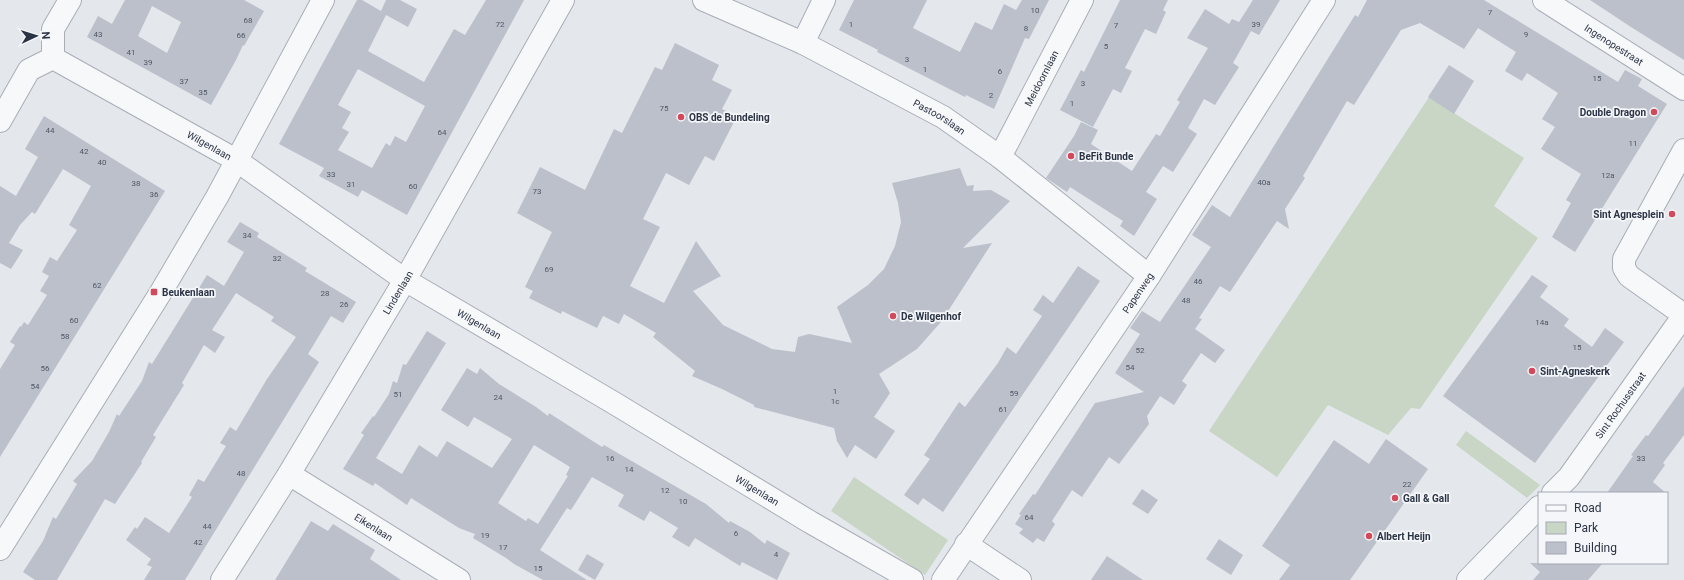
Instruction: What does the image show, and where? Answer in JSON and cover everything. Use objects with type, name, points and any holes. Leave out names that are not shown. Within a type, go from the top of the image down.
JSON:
[{"type":"street","points":[[0,121],[29,70],[53,58],[53,29],[70,0]]},
{"type":"street","points":[[0,549],[161,292],[217,197],[323,0]]},
{"type":"street","name":"Lindenlaan","points":[[222,580],[289,474],[405,280],[563,0]]},
{"type":"street","name":"Pastoorslaan","points":[[704,0],[803,43],[943,118],[997,154],[1149,276]]},
{"type":"street","points":[[803,43],[824,0]]},
{"type":"street","name":"Meidoornlaan","points":[[997,154],[1082,0]]},
{"type":"street","name":"Papenweg","points":[[943,580],[1149,276],[1324,0]]},
{"type":"street","name":"Ingenopestraat","points":[[1544,0],[1684,89]]},
{"type":"street","name":"Wilgenlaan","points":[[53,58],[236,160],[405,280],[621,407],[810,522],[912,580]]},
{"type":"street","points":[[1684,150],[1624,259],[1624,268],[1628,276],[1684,315]]},
{"type":"street","name":"Sint Rochusstraat","points":[[1554,492],[1568,477],[1684,315]]},
{"type":"street","name":"Eikenlaan","points":[[289,474],[459,580]]},
{"type":"street","points":[[1468,580],[1538,508]]},
{"type":"street","points":[[966,544],[1020,580]]},
{"type":"green space","points":[[1429,97],[1524,158],[1494,206],[1538,238],[1420,409],[1411,408],[1388,435],[1328,405],[1277,477],[1209,431]]},
{"type":"green space","points":[[1466,431],[1540,485],[1527,498],[1456,445]]},
{"type":"green space","points":[[854,477],[948,540],[925,575],[831,511]]},
{"type":"building","points":[[125,0],[244,0],[264,11],[244,46],[243,45],[211,105],[87,37],[98,16],[112,24]],"holes":[[[152,6],[181,22],[167,53],[138,36]]]},
{"type":"building","points":[[357,0],[362,0],[381,11],[386,0],[400,0],[417,9],[408,27],[386,15],[368,51],[424,82],[454,29],[465,35],[486,0],[524,0],[407,215],[362,190],[358,197],[319,176],[324,168],[279,144]],"holes":[[[358,69],[425,106],[406,142],[395,136],[390,146],[386,143],[372,168],[338,150],[349,132],[342,128],[351,112],[338,105]]]},
{"type":"building","points":[[854,0],[927,0],[913,28],[960,52],[975,22],[992,30],[1004,4],[1016,10],[1022,0],[1049,0],[1029,39],[1025,38],[994,109],[966,95],[965,97],[877,52],[878,50],[839,30]]},
{"type":"building","points":[[1120,0],[1168,0],[1163,10],[1166,12],[1156,34],[1145,29],[1125,68],[1132,71],[1121,93],[1113,89],[1093,127],[1060,110],[1081,70],[1084,72]]},
{"type":"building","points":[[1253,0],[1280,0],[1259,35],[1251,31],[1233,63],[1239,67],[1215,105],[1204,99],[1188,128],[1197,134],[1173,172],[1163,166],[1146,192],[1157,199],[1134,236],[1120,226],[1123,221],[1070,187],[1067,192],[1046,178],[1074,136],[1081,122],[1098,130],[1091,144],[1132,171],[1156,134],[1160,136],[1180,102],[1177,100],[1208,48],[1187,38],[1205,9],[1229,24],[1232,19],[1239,22]]},
{"type":"building","points":[[1367,0],[1484,0],[1618,82],[1625,70],[1642,79],[1638,86],[1667,104],[1575,252],[1552,237],[1571,203],[1566,200],[1581,174],[1541,149],[1555,127],[1542,119],[1558,93],[1527,73],[1522,81],[1505,71],[1516,52],[1478,28],[1464,49],[1420,23],[1401,30],[1354,105],[1347,101],[1303,176],[1305,178],[1285,209],[1289,229],[1277,221],[1230,292],[1220,286],[1199,318],[1202,319],[1195,329],[1225,350],[1215,363],[1201,353],[1182,381],[1187,385],[1174,405],[1160,396],[1147,416],[1149,424],[1119,464],[1109,457],[1082,497],[1072,490],[1052,521],[1055,524],[1044,542],[1037,538],[1033,543],[1019,533],[1023,529],[1015,524],[1021,515],[1019,514],[1033,494],[1035,495],[1095,403],[1144,392],[1115,373],[1140,334],[1130,328],[1142,311],[1160,322],[1211,247],[1192,235],[1212,205],[1230,217],[1355,15],[1358,17]]},
{"type":"building","points":[[1590,0],[1684,0],[1684,60],[1634,29]]},
{"type":"building","points":[[675,43],[719,65],[712,80],[732,90],[722,109],[737,116],[714,161],[705,156],[689,185],[666,173],[643,219],[660,227],[630,286],[664,303],[696,241],[721,276],[693,291],[723,325],[772,349],[795,352],[798,337],[809,334],[852,343],[837,307],[868,285],[884,269],[895,246],[901,222],[898,203],[892,183],[960,168],[967,186],[974,185],[973,191],[991,190],[1010,201],[963,248],[992,243],[941,322],[917,349],[879,374],[890,393],[874,417],[895,431],[876,459],[855,445],[847,458],[837,441],[834,428],[754,407],[754,405],[722,389],[692,376],[695,371],[653,337],[656,333],[624,314],[619,324],[603,316],[597,328],[562,311],[561,314],[529,298],[533,291],[525,287],[552,232],[517,213],[540,167],[585,190],[614,129],[622,133],[655,67],[662,70]]},
{"type":"building","points":[[1449,65],[1474,81],[1454,114],[1428,97]]},
{"type":"building","points":[[44,116],[165,191],[0,457],[0,369],[15,345],[10,342],[20,326],[21,327],[24,322],[28,325],[47,295],[40,291],[49,276],[42,272],[50,257],[57,261],[77,230],[69,225],[91,186],[63,169],[35,214],[32,212],[20,225],[9,243],[23,250],[11,269],[0,263],[0,186],[16,196],[38,157],[25,149]]},
{"type":"building","points":[[240,222],[259,233],[257,237],[307,268],[305,271],[356,302],[343,323],[331,316],[308,354],[319,362],[185,580],[144,580],[152,567],[147,565],[151,559],[126,540],[135,527],[137,529],[145,517],[169,533],[192,497],[189,495],[198,479],[204,482],[226,446],[220,443],[230,427],[236,431],[267,379],[296,337],[271,321],[274,317],[236,293],[212,330],[225,337],[215,353],[204,345],[182,383],[184,385],[153,435],[156,437],[141,462],[142,463],[115,504],[105,499],[57,580],[35,580],[23,572],[43,541],[53,517],[56,519],[77,484],[73,481],[92,461],[109,432],[117,414],[119,416],[142,381],[149,362],[152,364],[207,275],[224,286],[244,252],[227,242]]},
{"type":"building","points":[[1078,266],[1100,281],[943,512],[923,498],[918,505],[904,495],[930,459],[924,455],[959,402],[965,407],[998,363],[1007,347],[1016,354],[1042,316],[1033,310],[1043,295],[1053,303]]},
{"type":"building","name":"Sint-Agneskerk","points":[[1532,275],[1548,286],[1540,297],[1569,319],[1564,326],[1592,347],[1605,328],[1624,342],[1535,463],[1443,396]]},
{"type":"building","points":[[427,331],[446,343],[376,458],[402,474],[419,445],[437,457],[447,441],[492,468],[512,439],[474,417],[468,427],[441,410],[467,368],[477,374],[480,368],[499,384],[548,416],[549,413],[602,447],[604,445],[706,504],[729,523],[730,521],[750,532],[765,544],[767,540],[790,553],[777,580],[742,562],[740,566],[695,538],[689,547],[672,537],[678,528],[650,511],[644,521],[618,506],[624,495],[592,477],[571,510],[567,508],[540,550],[587,580],[543,580],[514,564],[473,538],[475,534],[459,528],[411,498],[407,505],[375,483],[373,486],[343,469],[364,435],[361,433],[373,416],[374,417],[389,394],[393,381],[397,383],[403,364],[406,365]],"holes":[[[534,445],[570,467],[566,475],[568,476],[538,524],[528,518],[526,521],[498,503]]]},
{"type":"building","points":[[1684,386],[1684,435],[1663,463],[1665,465],[1653,482],[1665,492],[1608,492],[1633,456],[1631,455],[1646,435],[1648,436]]},
{"type":"building","points":[[1386,439],[1428,469],[1350,580],[1279,580],[1290,565],[1262,546],[1334,440],[1369,464]]},
{"type":"building","points":[[1142,489],[1158,500],[1148,514],[1132,504]]},
{"type":"building","points":[[311,521],[328,531],[333,524],[375,550],[370,559],[401,580],[275,580]]},
{"type":"building","points":[[1219,539],[1243,555],[1231,575],[1206,559]]},
{"type":"building","points":[[587,554],[604,564],[595,580],[578,570]]},
{"type":"building","points":[[1107,556],[1143,580],[1091,580]]},
{"type":"building","points":[[1530,563],[1602,564],[1588,580],[1533,580],[1540,572]]},
{"type":"place","name":"Double Dragon","points":[[1654,112]]},
{"type":"place","name":"OBS de Bundeling","points":[[681,117]]},
{"type":"place","name":"BeFit Bunde","points":[[1071,156]]},
{"type":"place","name":"Sint Agnesplein","points":[[1672,214]]},
{"type":"place","name":"Beukenlaan","points":[[154,292]]},
{"type":"place","name":"De Wilgenhof","points":[[893,316]]},
{"type":"place","name":"Sint-Agneskerk","points":[[1532,371]]},
{"type":"place","name":"Gall & Gall","points":[[1395,498]]},
{"type":"place","name":"Albert Heijn","points":[[1369,536]]}]
